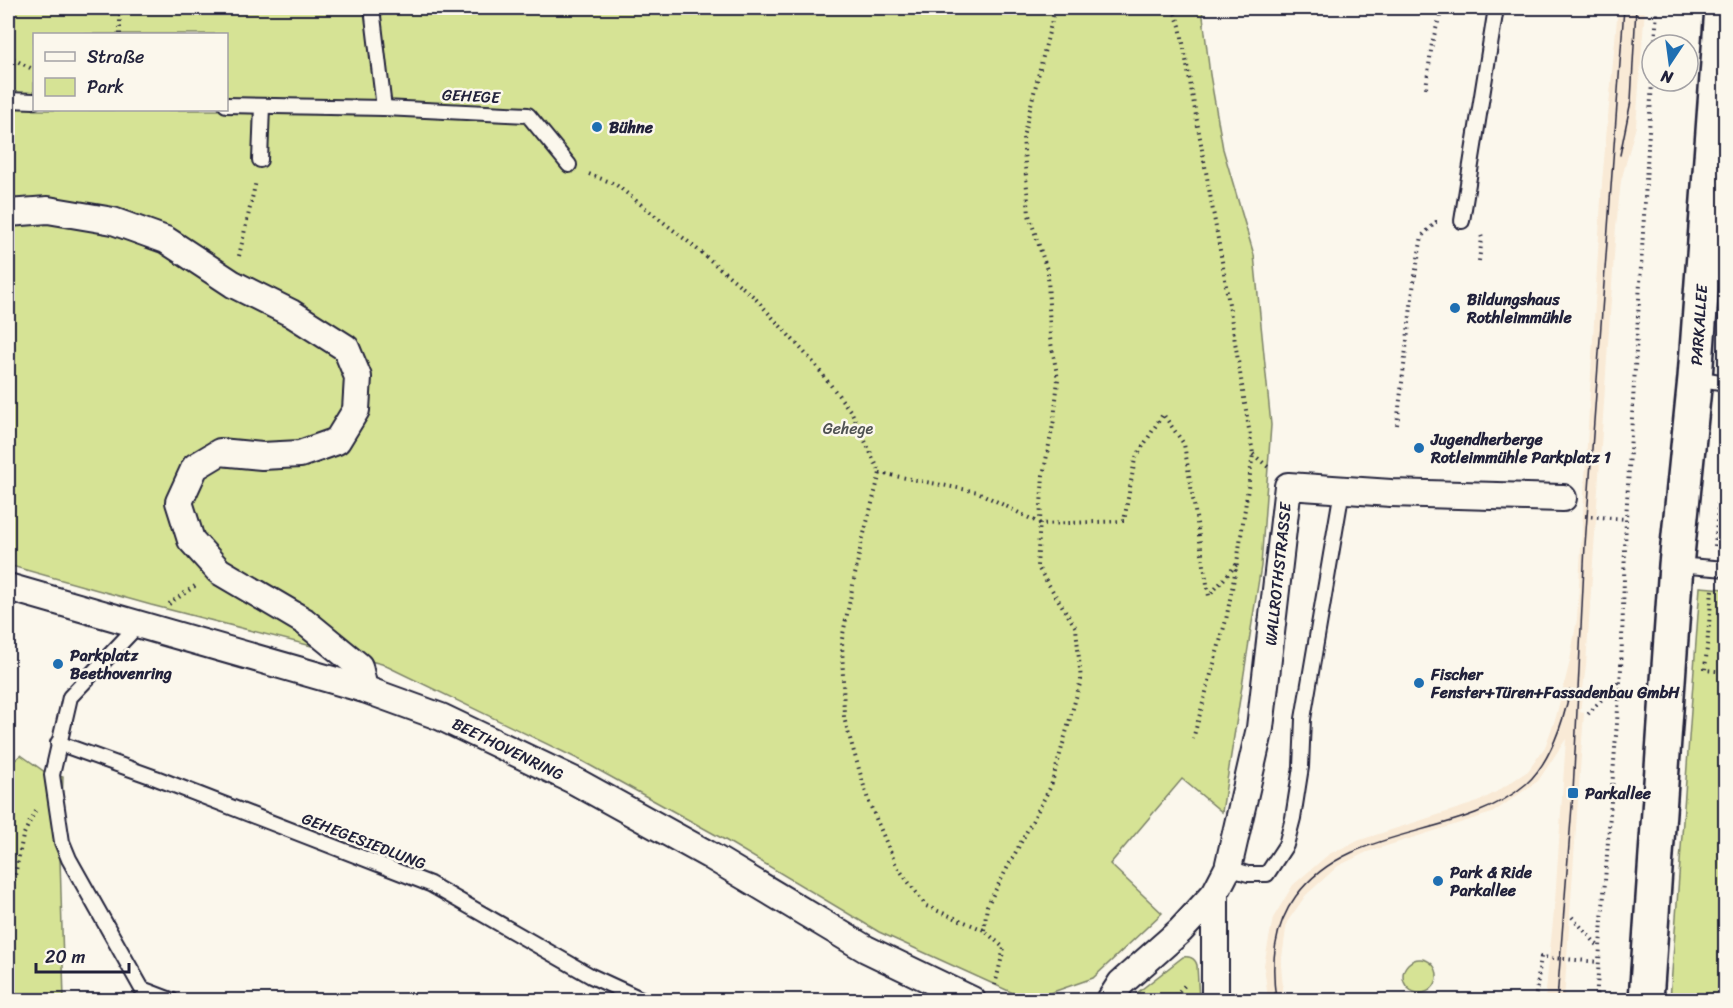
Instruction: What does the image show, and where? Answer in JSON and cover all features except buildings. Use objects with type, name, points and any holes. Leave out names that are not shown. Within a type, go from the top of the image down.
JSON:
[{"type":"main road","name":"PARKALLEE","points":[[1646,1000],[1676,565],[1710,381],[1722,8]]},
{"type":"street","points":[[8,213],[48,210],[112,221],[166,240],[233,284],[291,313],[346,348],[358,377],[356,410],[337,441],[300,454],[262,456],[220,452],[195,467],[179,502],[191,540],[219,571],[304,621],[359,666],[364,689]]},
{"type":"street","name":"WALLROTHSTRASSE","points":[[1110,1000],[1121,983],[1179,931],[1215,893],[1228,868],[1260,728],[1288,486],[1563,498]]},
{"type":"street","name":"BEETHOVENRING","points":[[8,587],[364,689],[441,717],[573,780],[709,855],[867,949],[972,1000]]},
{"type":"street","name":"WALLROTHSTRASSE","points":[[1215,893],[1215,1000]]},
{"type":"lane","points":[[372,8],[384,108]]},
{"type":"lane","points":[[1462,221],[1496,8]]},
{"type":"lane","points":[[8,100],[33,101]]},
{"type":"lane","name":"GEHEGE","points":[[228,105],[384,108],[528,115],[569,165]]},
{"type":"lane","points":[[261,160],[262,106]]},
{"type":"lane","points":[[1228,868],[1248,874],[1267,873],[1286,845],[1301,767],[1303,719],[1342,490]]},
{"type":"lane","points":[[1676,565],[1725,569]]},
{"type":"lane","points":[[139,624],[70,697],[52,775],[62,842],[69,859],[142,989],[171,1000]]},
{"type":"lane","name":"GEHEGESIEDLUNG","points":[[58,743],[156,777],[430,884],[591,976],[643,1000]]},
{"type":"path","points":[[120,8],[120,33]]},
{"type":"path","points":[[984,930],[987,906],[1051,786],[1082,680],[1076,628],[1037,566],[1043,475],[1054,420],[1058,379],[1050,338],[1048,273],[1029,215],[1023,137],[1055,8]]},
{"type":"path","points":[[1173,8],[1180,26],[1223,267],[1253,454],[1226,620],[1193,739]]},
{"type":"path","points":[[1426,88],[1432,43],[1442,8]]},
{"type":"path","points":[[1656,33],[1657,8]]},
{"type":"path","points":[[8,56],[33,69]]},
{"type":"path","points":[[1596,1000],[1620,679],[1626,519],[1651,93]]},
{"type":"path","points":[[233,284],[261,160]]},
{"type":"path","points":[[569,165],[615,184],[754,297],[813,362],[852,413],[880,473],[861,545],[842,639],[844,718],[868,800],[896,865],[926,906],[984,930],[1004,948],[998,979]]},
{"type":"path","points":[[1397,425],[1414,281],[1422,236],[1436,222],[1462,221]]},
{"type":"path","points":[[880,473],[978,492],[1041,524],[1124,521],[1136,459],[1162,414],[1184,444],[1209,596],[1237,563]]},
{"type":"path","points":[[139,624],[219,571]]},
{"type":"path","points":[[1588,714],[1620,679]]},
{"type":"path","points":[[8,910],[23,836],[52,775]]},
{"type":"path","points":[[1572,917],[1600,948]]},
{"type":"path","points":[[1535,1000],[1541,957],[1599,962]]},
{"type":"shaded area","points":[[1618,8],[1645,8],[1643,33],[1640,33],[1636,126],[1621,181],[1616,227],[1586,665],[1580,712],[1584,713],[1564,1000],[1545,1000],[1555,901],[1566,739],[1538,781],[1492,813],[1367,852],[1338,866],[1306,895],[1287,922],[1281,965],[1284,1000],[1268,1000],[1264,965],[1273,918],[1293,885],[1329,854],[1360,840],[1478,802],[1528,771],[1545,747],[1556,717],[1570,661],[1577,619],[1602,182]]},
{"type":"green space","name":"Gehege","points":[[8,8],[1202,8],[1210,75],[1223,149],[1254,255],[1271,425],[1261,566],[1222,812],[1182,779],[1110,864],[1162,913],[1093,978],[1047,994],[1013,993],[879,932],[725,840],[582,761],[382,664],[151,605],[8,565]]},
{"type":"green space","points":[[1700,587],[1725,589],[1725,1000],[1670,1000]]},
{"type":"green space","points":[[21,755],[45,772],[63,777],[60,858],[64,1000],[8,1000],[8,766]]},
{"type":"green space","points":[[1183,957],[1192,958],[1197,965],[1199,1000],[1128,1000]]},
{"type":"green space","points":[[1420,959],[1432,964],[1437,976],[1432,988],[1420,993],[1408,988],[1403,976],[1408,964]]},
{"type":"tram line","points":[[1557,1000],[1573,793],[1585,545],[1624,8]]},
{"type":"tram line","points":[[1620,155],[1631,101],[1636,8]]},
{"type":"tram line","points":[[1276,1000],[1274,959],[1278,933],[1282,920],[1296,896],[1319,872],[1346,855],[1376,843],[1470,815],[1499,802],[1526,784],[1535,775],[1549,753],[1560,727],[1570,690]]},
{"type":"place","name":"Bühne","points":[[597,127]]},
{"type":"place","name":"Bildungshaus Rothleimmühle","points":[[1455,308]]},
{"type":"place","name":"Jugendherberge Rotleimmühle Parkplatz 1","points":[[1419,448]]},
{"type":"place","name":"Parkplatz Beethovenring","points":[[58,664]]},
{"type":"place","name":"Fischer Fenster+Türen+Fassadenbau GmbH","points":[[1419,683]]},
{"type":"place","name":"Parkallee","points":[[1573,793]]},
{"type":"place","name":"Park & Ride Parkallee","points":[[1438,881]]}]
